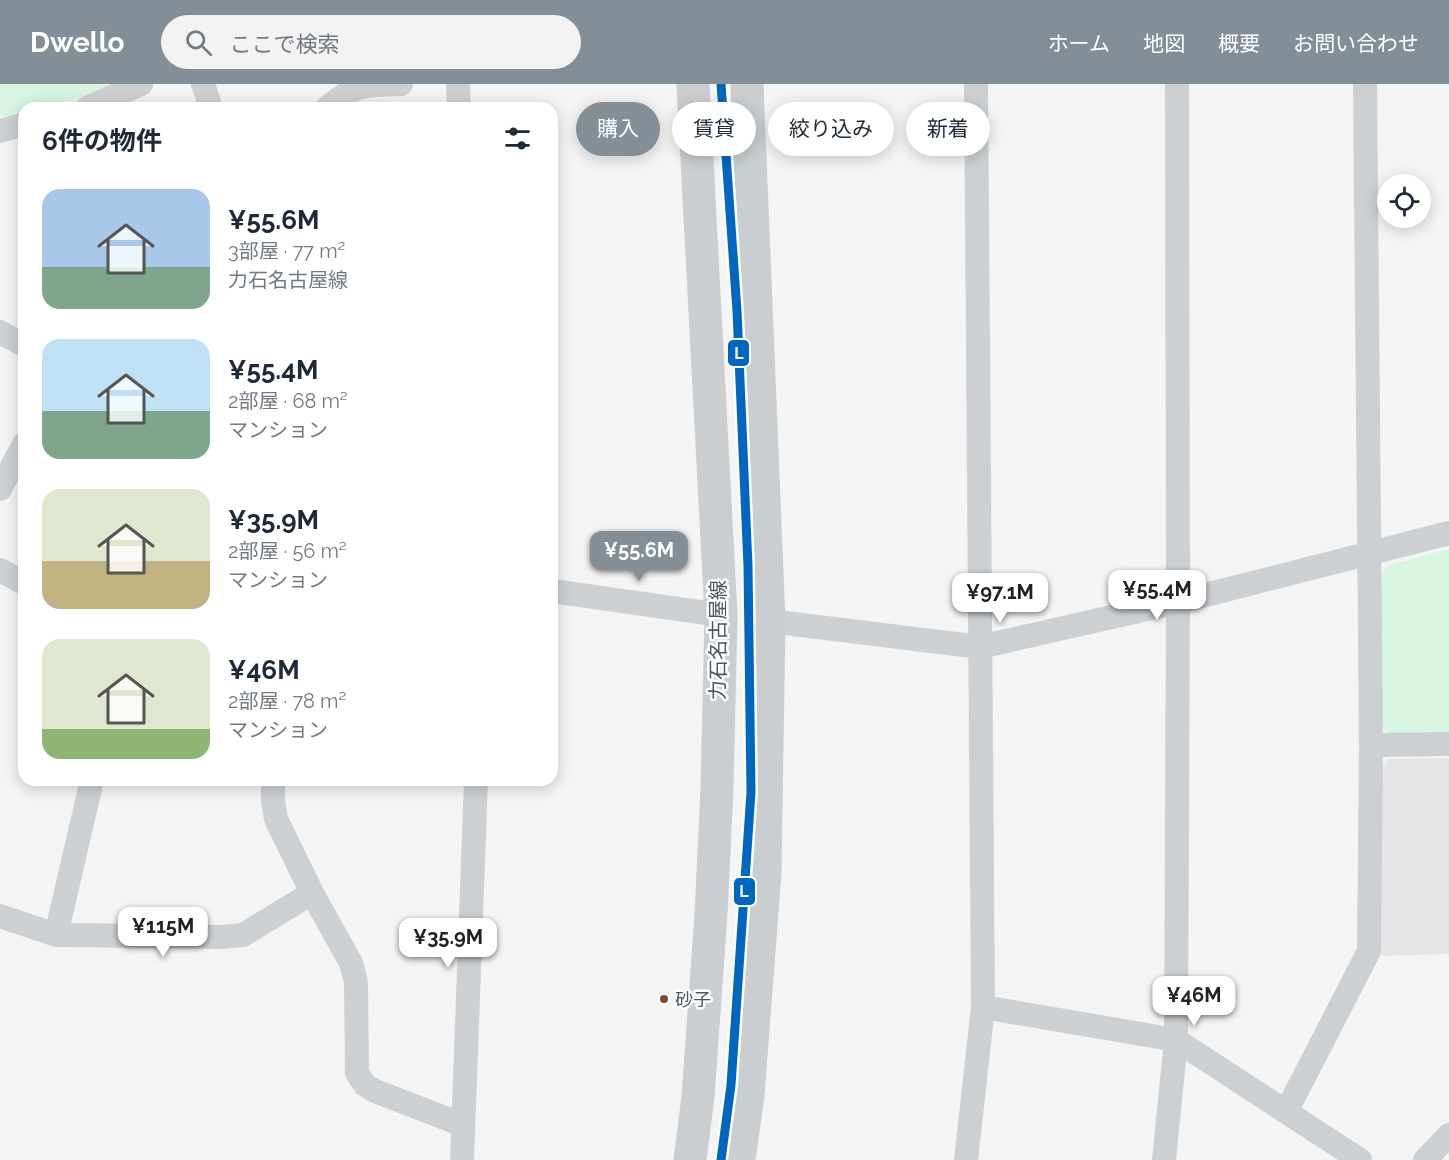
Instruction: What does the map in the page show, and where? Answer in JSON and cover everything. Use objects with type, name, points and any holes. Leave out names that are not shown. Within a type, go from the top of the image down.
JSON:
[{"type":"main road","name":"力石名古屋線","points":[[690,1160],[698,1097],[711,914],[721,615],[693,84]]},
{"type":"main road","points":[[739,1160],[748,1095],[765,873],[769,621],[747,84]]},
{"type":"street","points":[[100,102],[141,84]]},
{"type":"street","points":[[204,84],[209,102]]},
{"type":"street","points":[[334,102],[349,90],[364,85],[401,84]]},
{"type":"street","points":[[458,84],[459,102]]},
{"type":"street","points":[[966,1160],[983,1007],[976,84]]},
{"type":"street","points":[[1164,1160],[1176,1040],[1177,84]]},
{"type":"street","points":[[1286,1112],[1369,951],[1371,745],[1365,84]]},
{"type":"street","points":[[0,131],[18,126]]},
{"type":"street","points":[[0,332],[18,342]]},
{"type":"street","points":[[0,489],[18,455]]},
{"type":"street","points":[[769,621],[980,647],[1178,602],[1449,533]]},
{"type":"street","points":[[0,570],[18,580]]},
{"type":"street","points":[[558,592],[721,615]]},
{"type":"street","points":[[1371,745],[1449,744]]},
{"type":"street","points":[[56,935],[91,786]]},
{"type":"street","points":[[273,786],[276,819],[312,893],[351,963],[356,982],[357,1073],[365,1085],[463,1125]]},
{"type":"street","points":[[462,1160],[476,786]]},
{"type":"street","points":[[0,916],[56,935],[221,937],[243,934],[312,893]]},
{"type":"street","points":[[983,1007],[1176,1040],[1360,1160]]},
{"type":"street","points":[[1425,1160],[1449,1135]]},
{"type":"shaded area","points":[[1449,758],[1449,954],[1381,956],[1381,768],[1389,759]]},
{"type":"green space","points":[[0,84],[114,84],[62,102],[18,102],[18,112],[0,117]]},
{"type":"green space","points":[[1449,549],[1449,735],[1388,735],[1380,725],[1381,577],[1386,566]]},
{"type":"transit line","name":"L","points":[[721,84],[737,311],[748,566],[751,792],[731,1085],[721,1160]]},
{"type":"place","name":"砂子","points":[[664,999]]}]
